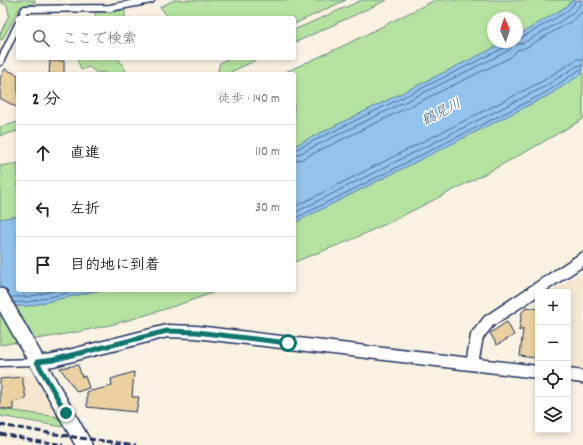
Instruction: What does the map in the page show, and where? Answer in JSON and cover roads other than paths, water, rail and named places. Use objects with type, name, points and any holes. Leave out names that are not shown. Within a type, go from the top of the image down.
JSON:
[{"type":"street","points":[[472,364],[477,336],[489,321],[583,259]]},
{"type":"street","points":[[0,296],[84,445]]},
{"type":"street","points":[[34,357],[53,360],[167,331],[196,332],[535,372]]},
{"type":"street","points":[[571,375],[583,377]]},
{"type":"lane","points":[[22,16],[25,9],[110,8],[143,0],[151,0]]},
{"type":"lane","points":[[0,62],[16,28]]},
{"type":"lane","points":[[0,363],[34,357]]},
{"type":"water","name":"鶴見川","points":[[573,0],[583,0],[583,73],[549,95],[296,222],[296,145],[494,48],[523,48],[523,32],[564,8]]},
{"type":"water","points":[[16,216],[16,292],[91,292],[28,306],[0,306],[0,219]]},
{"type":"railway","points":[[0,425],[80,438],[136,445]]},
{"type":"railway","points":[[0,434],[63,445]]}]
